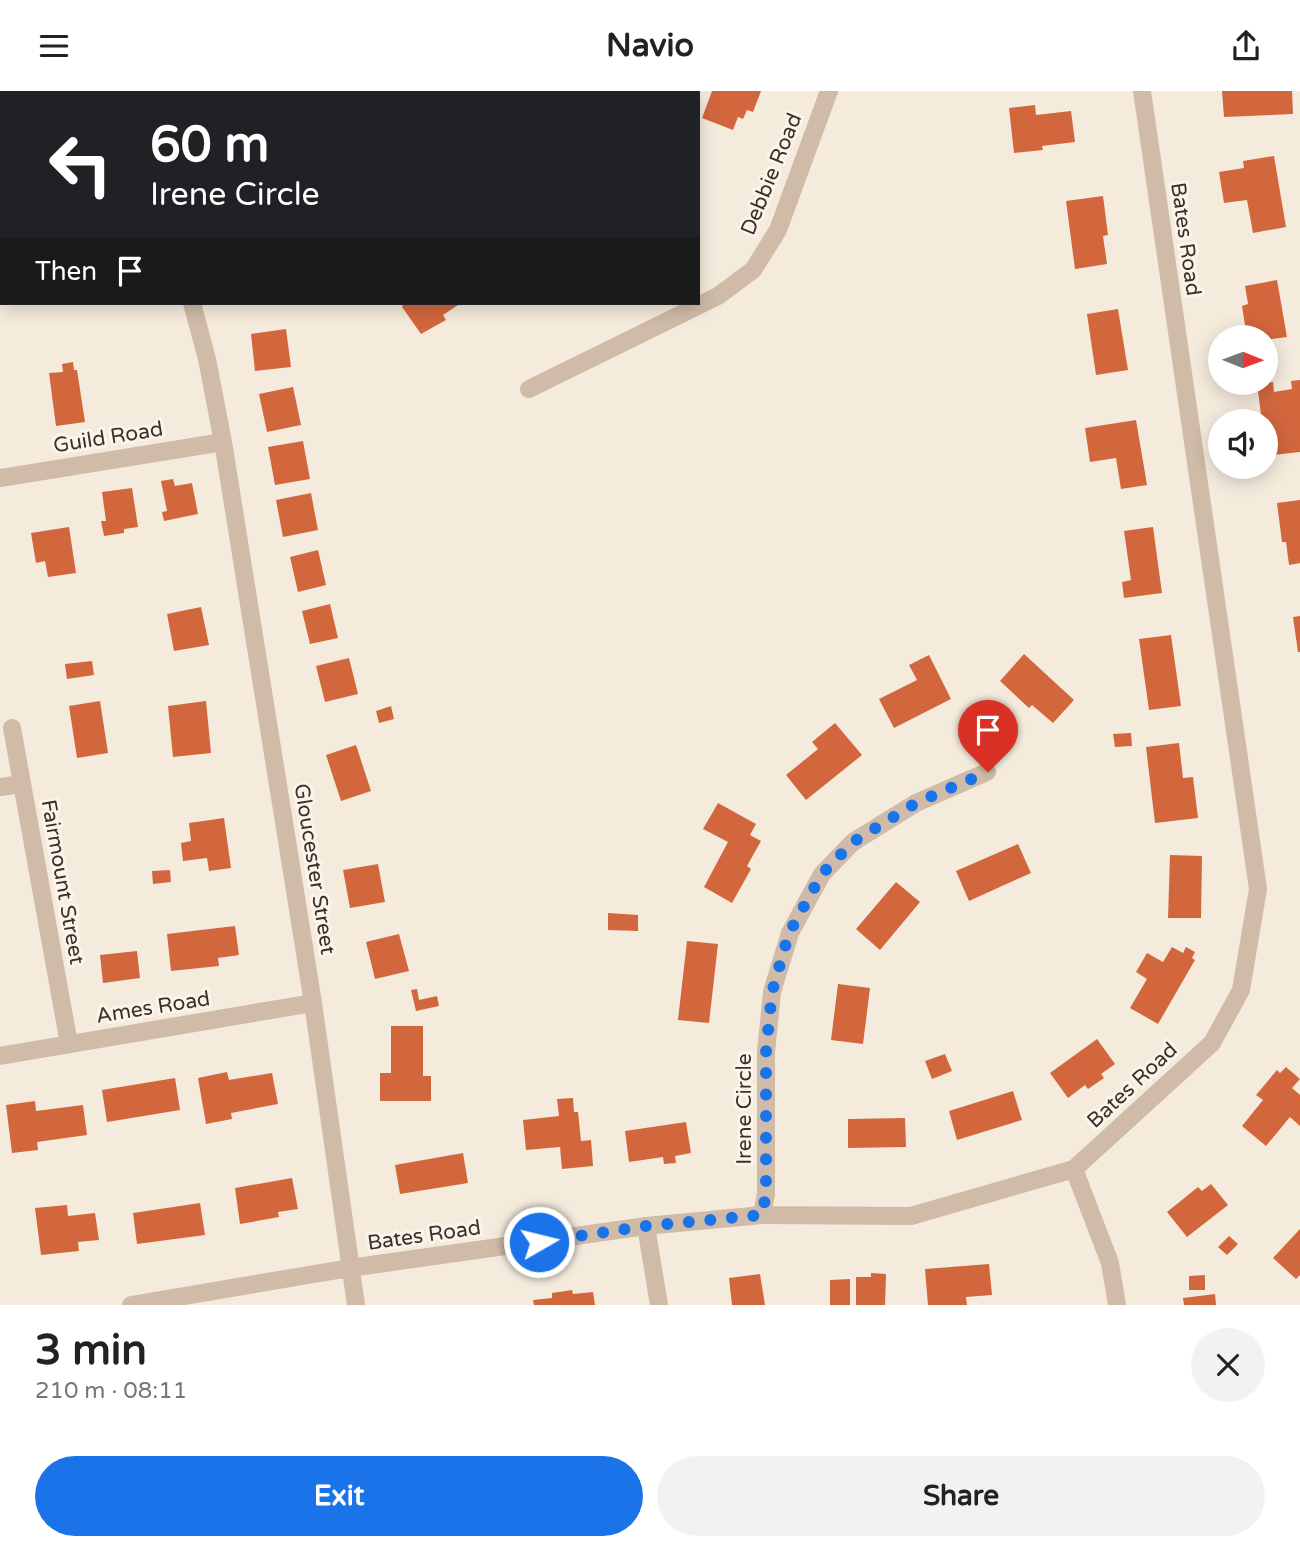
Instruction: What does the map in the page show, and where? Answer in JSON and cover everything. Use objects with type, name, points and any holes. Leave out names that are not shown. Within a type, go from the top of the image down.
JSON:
[{"type":"street","name":"Debbie Road","points":[[700,305],[718,296],[754,270],[778,230],[829,91]]},
{"type":"street","name":"Bates Road","points":[[131,1305],[350,1268],[646,1226],[762,1215],[911,1216],[1074,1170],[1212,1043],[1241,990],[1258,890],[1142,91]]},
{"type":"street","name":"Gloucester Street","points":[[193,305],[207,359],[223,442],[313,1003],[356,1305]]},
{"type":"street","name":"Debbie Road","points":[[529,389],[700,305]]},
{"type":"street","name":"Guild Road","points":[[0,478],[223,442]]},
{"type":"street","name":"Fairmount Street","points":[[12,728],[69,1044]]},
{"type":"street","name":"Irene Circle","points":[[762,1215],[766,1194],[766,1052],[772,992],[789,933],[822,874],[853,842],[916,803],[988,772]]},
{"type":"street","points":[[0,787],[22,784]]},
{"type":"street","name":"Ames Road","points":[[0,1056],[313,1003]]},
{"type":"street","points":[[1074,1170],[1110,1263],[1117,1305]]},
{"type":"street","points":[[646,1226],[659,1305]]},
{"type":"building","points":[[712,91],[761,91],[753,112],[747,110],[743,119],[738,117],[733,130],[702,118]]},
{"type":"building","points":[[1222,91],[1292,91],[1293,114],[1224,117]]},
{"type":"building","points":[[1035,105],[1036,115],[1071,111],[1075,142],[1042,146],[1043,150],[1014,153],[1009,108]]},
{"type":"building","points":[[1274,156],[1286,227],[1253,233],[1247,200],[1224,203],[1219,172],[1244,168],[1243,161]]},
{"type":"building","points":[[1103,196],[1108,235],[1103,236],[1107,264],[1075,269],[1066,201]]},
{"type":"building","points":[[1277,280],[1287,337],[1278,338],[1278,325],[1245,325],[1242,306],[1248,304],[1245,286]]},
{"type":"building","points":[[458,305],[443,315],[446,320],[421,334],[402,307]]},
{"type":"building","points":[[1118,309],[1128,370],[1096,375],[1087,314]]},
{"type":"building","points":[[286,329],[291,367],[255,371],[251,334]]},
{"type":"building","points":[[73,362],[74,370],[77,370],[85,422],[56,426],[49,373],[63,372],[62,364]]},
{"type":"building","points":[[1300,380],[1300,452],[1278,454],[1278,409],[1260,409],[1258,395],[1278,395],[1278,391],[1292,389],[1291,381]]},
{"type":"building","points":[[293,387],[301,425],[267,432],[259,394]]},
{"type":"building","points":[[1136,420],[1147,485],[1121,489],[1116,458],[1090,462],[1085,428]]},
{"type":"building","points":[[303,441],[310,479],[275,485],[268,447]]},
{"type":"building","points":[[173,479],[175,486],[192,483],[198,514],[164,521],[162,512],[167,511],[161,481]]},
{"type":"building","points":[[132,488],[138,527],[124,529],[124,533],[104,536],[101,521],[106,521],[102,492]]},
{"type":"building","points":[[311,493],[318,530],[283,537],[276,500]]},
{"type":"building","points":[[1300,500],[1300,563],[1289,565],[1286,542],[1282,542],[1277,503]]},
{"type":"building","points":[[69,527],[76,573],[48,577],[45,561],[36,563],[31,533]]},
{"type":"building","points":[[1153,527],[1162,593],[1124,598],[1122,582],[1131,580],[1124,531]]},
{"type":"building","points":[[318,550],[326,585],[298,592],[290,557]]},
{"type":"building","points":[[330,604],[338,638],[310,644],[302,611]]},
{"type":"building","points":[[201,607],[209,645],[174,651],[167,614]]},
{"type":"building","points":[[1300,616],[1300,652],[1298,652],[1293,617]]},
{"type":"building","points":[[1171,635],[1181,706],[1149,710],[1139,639]]},
{"type":"building","points":[[1024,654],[1074,700],[1053,723],[1032,705],[1029,708],[1000,681]]},
{"type":"building","points":[[929,655],[951,699],[894,728],[879,699],[917,680],[909,665]]},
{"type":"building","points":[[349,658],[358,694],[325,702],[316,666]]},
{"type":"building","points":[[92,661],[94,675],[67,679],[65,664]]},
{"type":"building","points":[[100,701],[108,753],[77,758],[69,706]]},
{"type":"building","points":[[206,701],[211,753],[173,757],[168,706]]},
{"type":"building","points":[[391,706],[394,719],[379,723],[376,711]]},
{"type":"building","points":[[835,723],[862,755],[806,800],[786,775],[818,749],[812,742]]},
{"type":"building","points":[[1131,733],[1132,746],[1115,747],[1113,734]]},
{"type":"building","points":[[1179,743],[1183,778],[1193,777],[1198,818],[1155,823],[1146,747]]},
{"type":"building","points":[[356,745],[371,791],[341,801],[326,755]]},
{"type":"building","points":[[718,803],[756,824],[750,835],[761,841],[747,866],[751,869],[732,903],[704,887],[728,842],[703,829]]},
{"type":"building","points":[[224,818],[231,868],[209,871],[207,858],[183,861],[181,843],[191,841],[189,823]]},
{"type":"building","points":[[1018,844],[1031,873],[969,901],[956,871]]},
{"type":"building","points":[[1170,855],[1202,856],[1201,918],[1168,918]]},
{"type":"building","points":[[378,864],[385,902],[350,908],[343,870]]},
{"type":"building","points":[[170,870],[171,882],[153,884],[152,871]]},
{"type":"building","points":[[896,882],[920,902],[880,950],[856,929]]},
{"type":"building","points":[[608,913],[638,915],[638,931],[608,930]]},
{"type":"building","points":[[235,926],[239,955],[218,958],[219,966],[171,971],[167,934]]},
{"type":"building","points":[[399,934],[409,971],[375,979],[366,942]]},
{"type":"building","points":[[687,941],[718,944],[709,1023],[678,1020]]},
{"type":"building","points":[[1172,947],[1183,953],[1186,947],[1195,952],[1192,958],[1195,960],[1158,1024],[1130,1008],[1147,979],[1136,972],[1147,953],[1163,962]]},
{"type":"building","points":[[137,951],[140,978],[103,983],[100,955]]},
{"type":"building","points":[[838,984],[870,988],[863,1044],[831,1040]]},
{"type":"building","points":[[417,989],[419,1000],[437,996],[439,1006],[416,1011],[411,990]]},
{"type":"building","points":[[391,1026],[423,1026],[423,1076],[431,1076],[431,1101],[380,1101],[380,1073],[391,1073]]},
{"type":"building","points":[[1097,1039],[1115,1064],[1101,1074],[1104,1078],[1088,1089],[1085,1085],[1068,1098],[1050,1073]]},
{"type":"building","points":[[945,1054],[952,1071],[932,1079],[925,1061]]},
{"type":"building","points":[[1286,1067],[1300,1079],[1292,1088],[1300,1095],[1300,1126],[1290,1117],[1266,1146],[1242,1126],[1263,1100],[1256,1095],[1277,1070],[1280,1073]]},
{"type":"building","points":[[227,1072],[229,1080],[272,1073],[278,1104],[231,1113],[232,1119],[206,1124],[198,1078]]},
{"type":"building","points":[[175,1078],[180,1110],[107,1122],[102,1090]]},
{"type":"building","points":[[1013,1091],[1022,1120],[957,1140],[949,1111]]},
{"type":"building","points":[[573,1098],[574,1112],[578,1112],[581,1141],[591,1140],[593,1166],[562,1169],[560,1147],[526,1150],[523,1120],[559,1116],[557,1099]]},
{"type":"building","points":[[35,1101],[36,1111],[83,1105],[87,1135],[37,1142],[38,1150],[12,1153],[6,1105]]},
{"type":"building","points":[[905,1118],[906,1147],[848,1148],[848,1119]]},
{"type":"building","points":[[686,1122],[691,1153],[675,1156],[676,1163],[664,1164],[663,1157],[629,1162],[625,1131]]},
{"type":"building","points":[[463,1153],[468,1183],[400,1194],[395,1165]]},
{"type":"building","points":[[292,1178],[298,1209],[278,1212],[279,1217],[240,1224],[235,1188]]},
{"type":"building","points":[[1211,1184],[1228,1205],[1187,1237],[1167,1212],[1198,1187],[1202,1191]]},
{"type":"building","points":[[200,1203],[205,1235],[137,1244],[133,1213]]},
{"type":"building","points":[[67,1205],[68,1216],[95,1213],[99,1240],[78,1242],[79,1251],[41,1255],[35,1208]]},
{"type":"building","points":[[1300,1229],[1300,1275],[1296,1279],[1273,1258]]},
{"type":"building","points":[[1229,1236],[1238,1244],[1227,1255],[1218,1247]]},
{"type":"building","points":[[989,1264],[992,1295],[966,1297],[967,1305],[928,1305],[925,1269]]},
{"type":"building","points":[[871,1273],[886,1274],[885,1305],[856,1305],[856,1277],[871,1277]]},
{"type":"building","points":[[760,1274],[765,1305],[732,1305],[729,1278]]},
{"type":"building","points":[[1205,1275],[1205,1290],[1189,1290],[1189,1276]]},
{"type":"building","points":[[850,1279],[850,1305],[830,1305],[830,1280]]},
{"type":"building","points":[[572,1290],[573,1294],[593,1292],[595,1305],[534,1305],[533,1300],[552,1298],[552,1293]]},
{"type":"building","points":[[1215,1294],[1216,1305],[1184,1305],[1183,1298]]},
{"type":"route","points":[[539,1242],[646,1226],[762,1215],[766,1194],[766,1052],[772,992],[789,933],[822,874],[853,842],[916,803],[988,772]]}]
